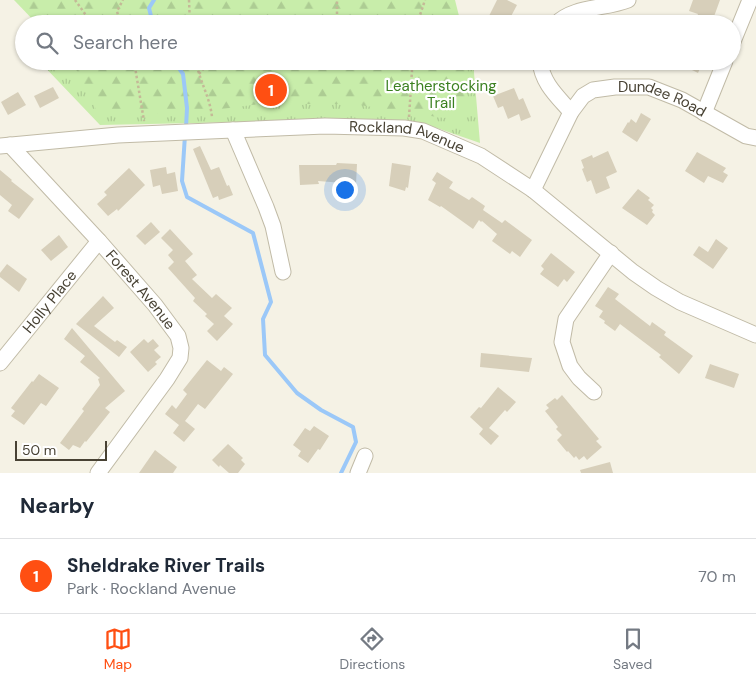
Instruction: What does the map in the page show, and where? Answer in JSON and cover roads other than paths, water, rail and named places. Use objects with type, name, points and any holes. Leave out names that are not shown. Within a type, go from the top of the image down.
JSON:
[{"type":"street","points":[[572,15],[591,7],[618,4],[628,0]]},
{"type":"street","points":[[741,22],[750,0]]},
{"type":"street","points":[[541,70],[547,85],[571,112]]},
{"type":"street","points":[[704,114],[721,70]]},
{"type":"street","name":"Dundee Road","points":[[533,190],[571,112],[583,96],[593,90],[615,87],[649,87],[682,100],[746,136],[756,138]]},
{"type":"street","name":"Rockland Avenue","points":[[5,146],[144,134],[325,126],[423,131],[482,156],[533,190],[656,288],[680,302],[756,335]]},
{"type":"street","points":[[233,130],[273,226],[283,272]]},
{"type":"street","name":"Forest Avenue","points":[[5,146],[100,241],[156,305],[178,336],[181,348],[180,358],[167,379],[98,473]]},
{"type":"street","name":"Holly Place","points":[[0,362],[100,241]]},
{"type":"street","points":[[594,392],[578,378],[570,366],[562,342],[566,320],[611,253]]},
{"type":"street","points":[[358,473],[365,456]]},
{"type":"waterway","points":[[151,15],[149,8],[154,0]]},
{"type":"waterway","points":[[180,70],[183,74],[187,108],[186,128]]},
{"type":"waterway","points":[[185,135],[182,181],[187,197],[253,233],[271,302],[263,319],[265,355],[297,393],[321,410],[353,427],[356,442],[341,473]]},
{"type":"place","name":"Sheldrake River Trails","points":[[271,90]]},
{"type":"park label","name":"Leatherstocking Trail","points":[[441,94]]}]
